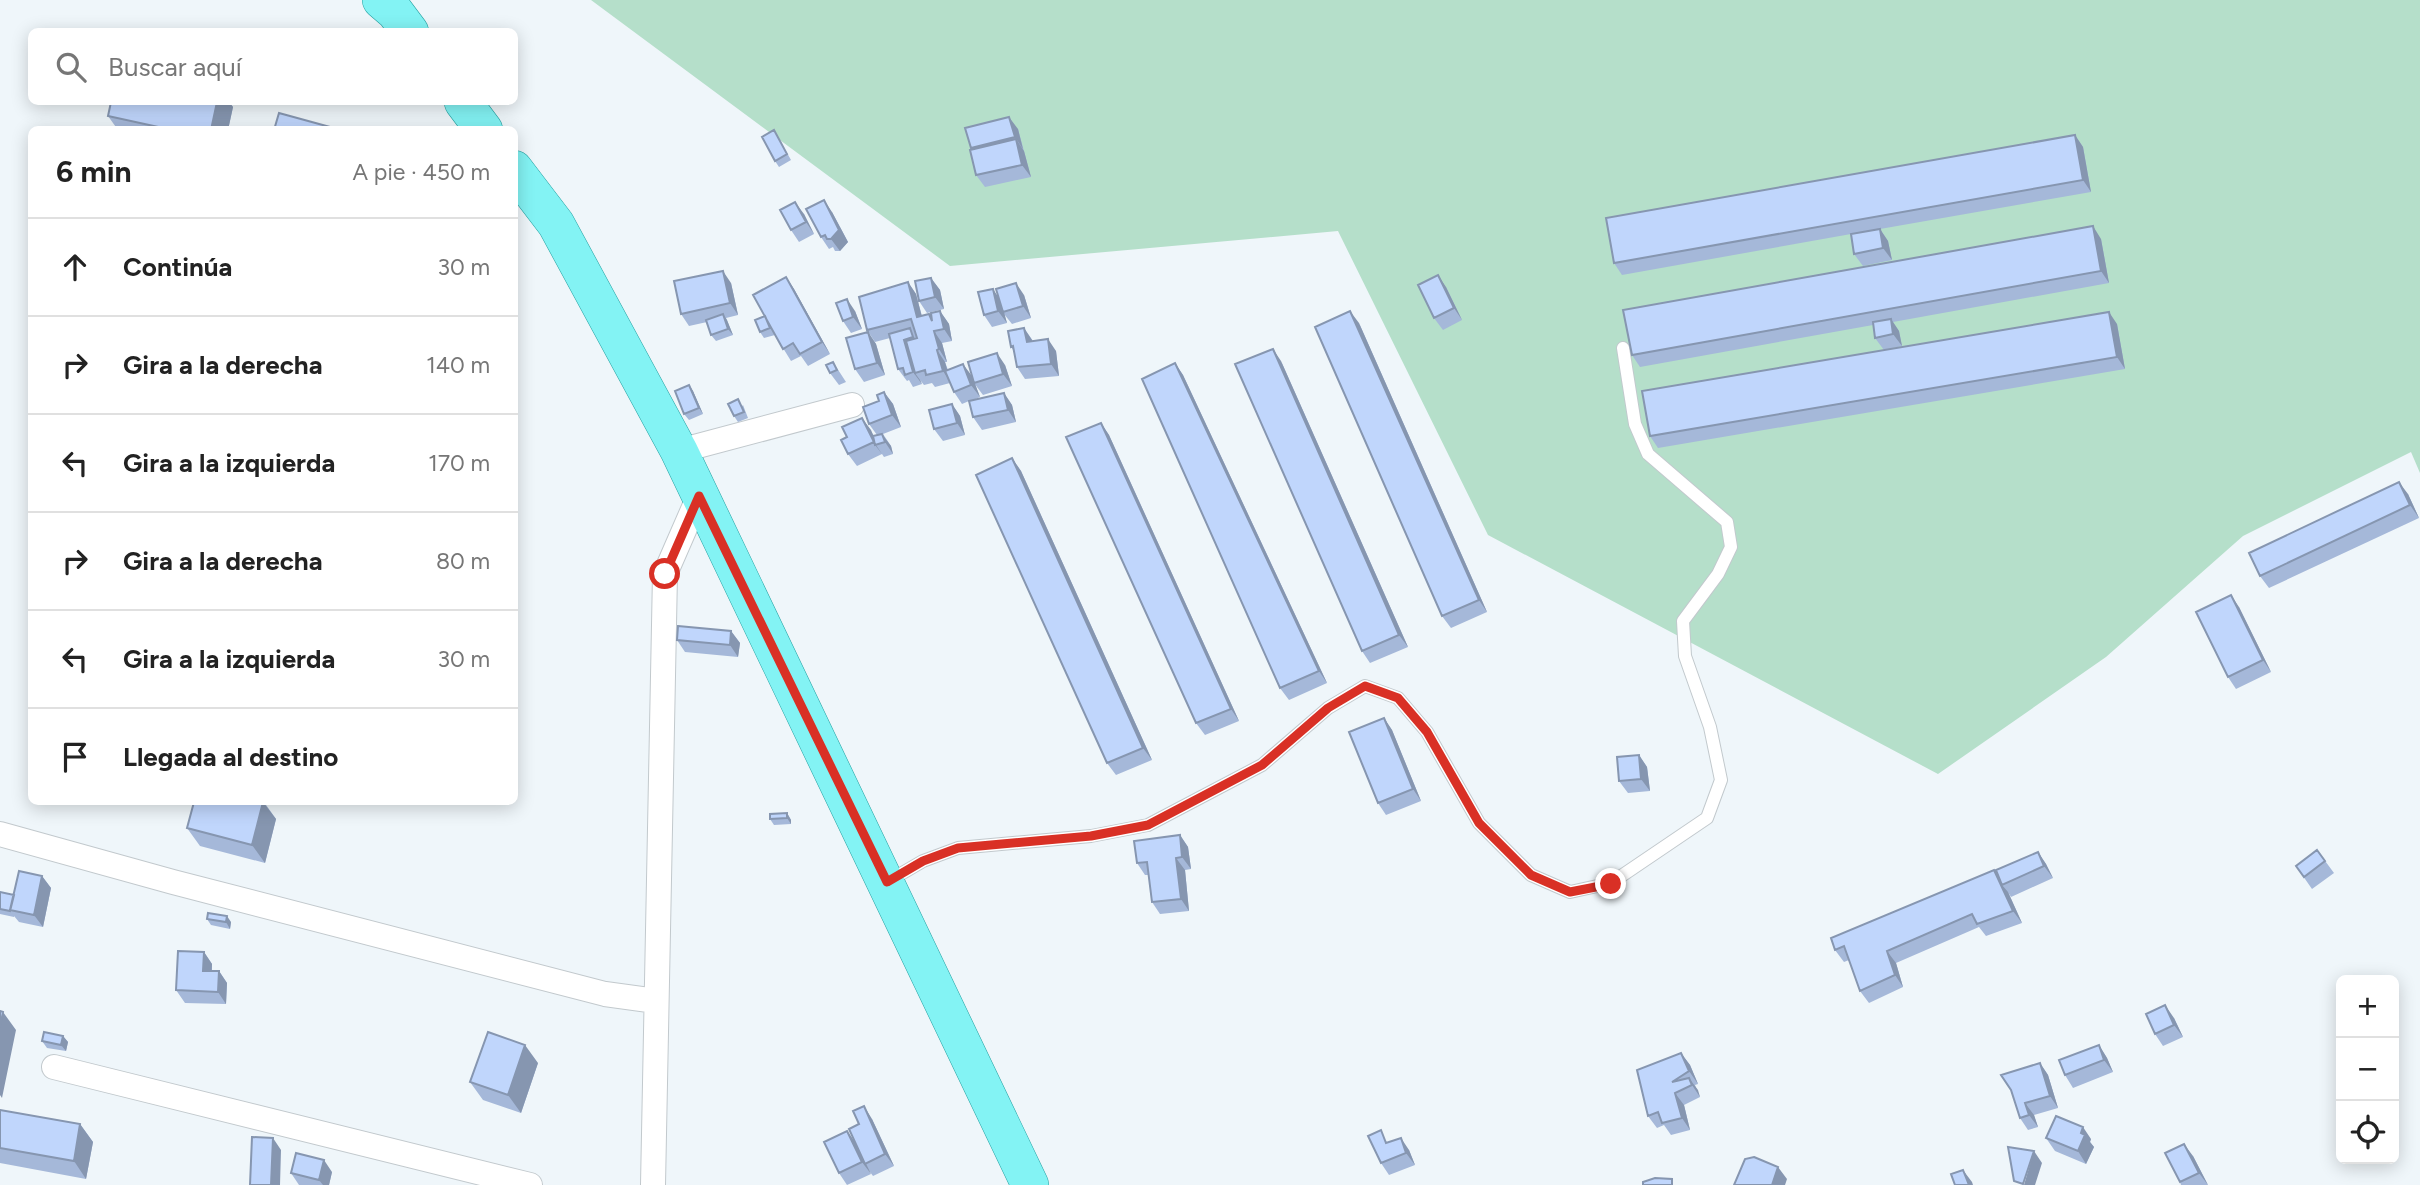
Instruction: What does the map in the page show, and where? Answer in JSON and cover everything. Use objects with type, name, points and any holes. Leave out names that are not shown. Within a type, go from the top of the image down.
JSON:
[{"type":"main road","points":[[381,0],[407,28]]},
{"type":"main road","points":[[465,105],[481,126]]},
{"type":"main road","points":[[518,174],[556,224],[679,451],[1030,1185]]},
{"type":"street","points":[[679,451],[852,405]]},
{"type":"street","points":[[653,1185],[665,574],[699,496]]},
{"type":"street","points":[[0,834],[173,883],[565,984],[605,994],[656,1001]]},
{"type":"street","points":[[54,1067],[530,1185]]},
{"type":"lane","points":[[887,882],[923,861],[958,848],[1091,836],[1148,825],[1262,765],[1328,708],[1365,686],[1398,698],[1427,732],[1479,823],[1531,875],[1570,892],[1611,884],[1707,818],[1721,780],[1710,727],[1685,656],[1684,621],[1718,575],[1731,547],[1727,522],[1647,454],[1635,425],[1623,348]]},
{"type":"green space","points":[[591,0],[2420,0],[2420,473],[2411,452],[2243,536],[2106,657],[1938,774],[1488,535],[1338,231],[950,266]]},
{"type":"building","points":[[110,105],[216,105],[212,126],[154,126],[108,116]]},
{"type":"building","points":[[279,113],[326,126],[275,126]]},
{"type":"building","points":[[1009,117],[1015,137],[971,148],[965,128]]},
{"type":"building","points":[[774,130],[787,154],[775,161],[762,137]]},
{"type":"building","points":[[2075,135],[2083,180],[1614,263],[1606,218]]},
{"type":"building","points":[[1016,139],[1022,165],[976,175],[970,150]]},
{"type":"building","points":[[824,200],[839,230],[831,239],[827,239],[825,235],[821,237],[806,209]]},
{"type":"building","points":[[795,202],[806,222],[791,230],[780,210]]},
{"type":"building","points":[[2093,226],[2101,271],[1632,355],[1623,310]]},
{"type":"building","points":[[1880,229],[1883,248],[1854,254],[1851,234]]},
{"type":"building","points":[[723,271],[730,303],[681,314],[674,281]]},
{"type":"building","points":[[1438,275],[1454,308],[1434,318],[1418,285]]},
{"type":"building","points":[[786,277],[822,342],[800,354],[793,343],[783,349],[753,295]]},
{"type":"building","points":[[931,278],[935,297],[919,301],[915,281]]},
{"type":"building","points":[[908,282],[917,317],[929,314],[932,321],[931,313],[940,311],[944,329],[934,331],[943,371],[926,375],[925,370],[915,373],[906,341],[917,338],[911,319],[867,330],[859,297]]},
{"type":"building","points":[[1016,283],[1023,306],[1003,312],[996,289]]},
{"type":"building","points":[[993,289],[998,311],[984,315],[978,292]]},
{"type":"building","points":[[847,299],[853,317],[843,321],[836,303]]},
{"type":"building","points":[[1350,311],[1479,600],[1442,616],[1315,327]]},
{"type":"building","points":[[2109,312],[2117,357],[1650,436],[1642,391]]},
{"type":"building","points":[[723,314],[728,329],[711,335],[706,320]]},
{"type":"building","points":[[765,316],[770,328],[760,332],[755,320]]},
{"type":"building","points":[[1891,319],[1893,334],[1875,338],[1873,322]]},
{"type":"building","points":[[910,328],[913,337],[904,340],[913,372],[905,375],[903,368],[898,369],[889,334]]},
{"type":"building","points":[[1024,328],[1027,342],[1048,339],[1051,364],[1017,367],[1008,331]]},
{"type":"building","points":[[868,332],[877,363],[855,369],[846,338]]},
{"type":"building","points":[[1273,349],[1399,635],[1362,651],[1235,364]]},
{"type":"building","points":[[997,353],[1003,374],[974,383],[968,362]]},
{"type":"building","points":[[833,362],[837,370],[830,373],[826,365]]},
{"type":"building","points":[[1175,363],[1319,671],[1280,688],[1142,379]]},
{"type":"building","points":[[963,364],[971,385],[954,392],[945,371]]},
{"type":"building","points":[[689,385],[699,408],[684,414],[675,391]]},
{"type":"building","points":[[884,392],[892,415],[869,424],[863,407],[879,401],[877,395]]},
{"type":"building","points":[[1004,393],[1008,410],[973,417],[969,401]]},
{"type":"building","points":[[738,399],[744,412],[734,416],[728,404]]},
{"type":"building","points":[[952,404],[957,423],[934,429],[929,410]]},
{"type":"building","points":[[862,418],[874,442],[848,454],[841,440],[847,437],[842,427]]},
{"type":"building","points":[[1101,423],[1231,709],[1196,723],[1066,437]]},
{"type":"building","points":[[882,434],[885,442],[875,445],[873,436]]},
{"type":"building","points":[[1012,458],[1143,748],[1107,763],[976,475]]},
{"type":"building","points":[[2399,482],[2410,505],[2260,576],[2249,553]]},
{"type":"building","points":[[2231,595],[2263,660],[2228,677],[2196,612]]},
{"type":"building","points":[[678,626],[731,631],[730,645],[677,640]]},
{"type":"building","points":[[1384,718],[1413,789],[1378,803],[1349,732]]},
{"type":"building","points":[[1639,755],[1641,779],[1619,781],[1617,757]]},
{"type":"building","points":[[193,805],[262,805],[252,845],[187,828]]},
{"type":"building","points":[[787,813],[787,818],[770,819],[770,814]]},
{"type":"building","points":[[1180,835],[1182,857],[1176,858],[1181,899],[1152,902],[1147,862],[1137,863],[1134,841]]},
{"type":"building","points":[[2317,850],[2325,861],[2304,877],[2296,866]]},
{"type":"building","points":[[2038,852],[2044,866],[2002,885],[1996,870]]},
{"type":"building","points":[[1994,870],[2013,911],[1977,924],[1972,914],[1887,951],[1895,975],[1860,991],[1844,946],[1835,950],[1831,938]]},
{"type":"building","points":[[19,871],[42,876],[34,915],[10,910]]},
{"type":"building","points":[[0,892],[14,895],[10,911],[0,909]]},
{"type":"building","points":[[208,913],[227,916],[226,922],[207,919]]},
{"type":"building","points":[[178,951],[204,952],[203,971],[219,971],[218,992],[176,990]]},
{"type":"building","points":[[2165,1005],[2174,1025],[2155,1034],[2146,1014]]},
{"type":"building","points":[[44,1032],[63,1036],[61,1045],[42,1041]]},
{"type":"building","points":[[488,1032],[525,1045],[508,1095],[470,1082]]},
{"type":"building","points":[[2099,1045],[2104,1060],[2065,1075],[2059,1060]]},
{"type":"building","points":[[1681,1053],[1689,1071],[1672,1082],[1689,1078],[1692,1085],[1675,1093],[1682,1118],[1662,1123],[1658,1112],[1648,1116],[1637,1070]]},
{"type":"building","points":[[2040,1063],[2050,1096],[2025,1103],[2029,1115],[2020,1118],[2011,1090],[2001,1075]]},
{"type":"building","points":[[864,1106],[885,1154],[865,1164],[849,1129],[859,1124],[853,1111]]},
{"type":"building","points":[[0,1110],[80,1124],[74,1161],[0,1148]]},
{"type":"building","points":[[2056,1116],[2083,1127],[2081,1133],[2085,1135],[2078,1151],[2046,1138]]},
{"type":"building","points":[[1381,1130],[1386,1143],[1401,1138],[1406,1153],[1381,1163],[1368,1136]]},
{"type":"building","points":[[847,1131],[862,1162],[839,1173],[824,1142]]},
{"type":"building","points":[[252,1137],[273,1138],[271,1185],[250,1185]]},
{"type":"building","points":[[2184,1144],[2199,1173],[2180,1182],[2165,1153]]},
{"type":"building","points":[[2008,1147],[2034,1151],[2023,1184],[2014,1181]]},
{"type":"building","points":[[296,1153],[324,1160],[319,1180],[291,1173]]},
{"type":"building","points":[[1754,1157],[1778,1167],[1772,1185],[1734,1185],[1745,1159]]},
{"type":"building","points":[[1963,1170],[1969,1185],[1955,1185],[1951,1174]]},
{"type":"building","points":[[1655,1178],[1672,1179],[1672,1185],[1643,1185],[1643,1182]]},
{"type":"route","points":[[665,574],[699,496],[887,882],[923,861],[958,848],[1091,836],[1148,825],[1262,765],[1328,708],[1365,686],[1398,698],[1427,732],[1479,823],[1531,875],[1570,892],[1611,884]]}]
